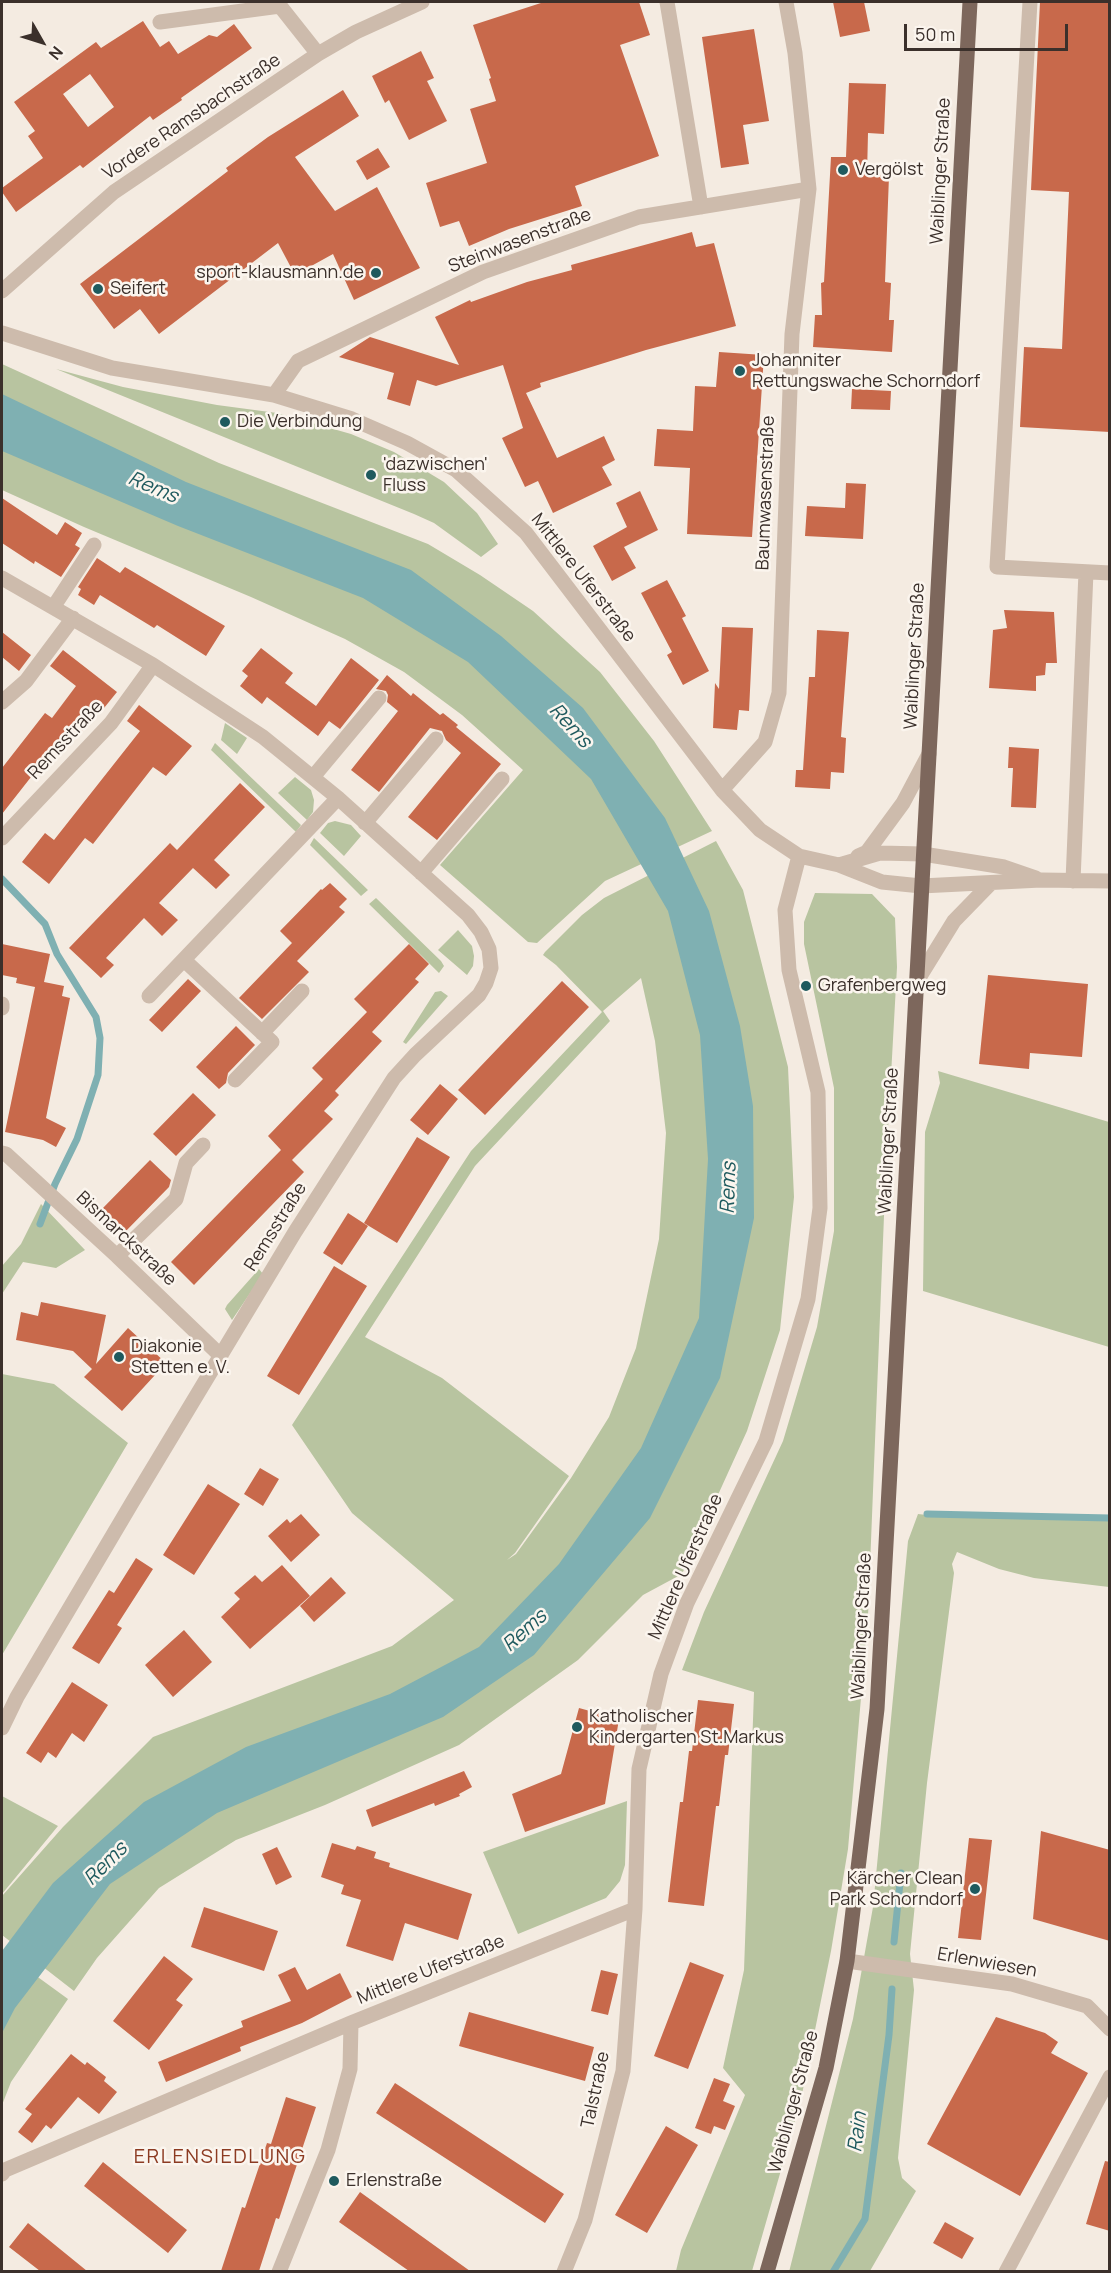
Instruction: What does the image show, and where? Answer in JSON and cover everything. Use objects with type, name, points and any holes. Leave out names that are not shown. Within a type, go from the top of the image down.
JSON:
[{"type":"main road","name":"Waiblinger Straße","points":[[766,2271],[826,2068],[847,1961],[877,1709],[970,2]]},
{"type":"street","name":"Vordere Ramsbachstraße","points":[[2,291],[114,192],[318,54],[356,32],[422,2]]},
{"type":"street","points":[[667,2],[701,207]]},
{"type":"street","name":"Baumwasenstraße","points":[[722,790],[765,742],[778,693],[792,334],[809,189],[795,53],[786,2]]},
{"type":"street","points":[[1030,2],[997,567],[1110,573]]},
{"type":"street","points":[[160,22],[280,6],[318,54]]},
{"type":"street","name":"Steinwasenstraße","points":[[274,395],[298,361],[483,272],[639,217],[809,189]]},
{"type":"street","name":"Mittlere Uferstraße","points":[[2,333],[112,368],[274,395],[352,418],[407,443],[456,470],[526,533],[722,790],[760,830],[799,856],[839,865],[882,882],[921,886]]},
{"type":"street","points":[[54,606],[94,544]]},
{"type":"street","points":[[1073,881],[1086,572]]},
{"type":"street","name":"Remsstraße","points":[[2,578],[153,665],[264,737],[338,798],[468,915],[481,932],[489,949],[491,968],[479,995],[394,1078],[295,1232],[220,1356],[17,1697],[2,1728]]},
{"type":"street","points":[[2,702],[26,681],[73,618]]},
{"type":"street","name":"Remsstraße","points":[[2,838],[111,723],[153,665]]},
{"type":"street","points":[[313,777],[379,698]]},
{"type":"street","points":[[365,823],[436,739]]},
{"type":"street","points":[[839,865],[867,852],[903,803],[929,754]]},
{"type":"street","points":[[421,873],[502,779]]},
{"type":"street","points":[[149,996],[338,798]]},
{"type":"street","name":"Mittlere Uferstraße","points":[[839,865],[879,853],[923,854]]},
{"type":"street","points":[[923,854],[1005,867],[1041,880]]},
{"type":"street","name":"Mittlere Uferstraße","points":[[2,2174],[5,2170],[351,2023],[635,1909],[639,1768],[661,1674],[687,1603],[766,1441],[808,1299],[820,1208],[818,1092],[789,970],[785,910],[799,856]]},
{"type":"street","points":[[921,886],[1041,880],[1110,881]]},
{"type":"street","points":[[916,981],[954,921],[991,883]]},
{"type":"street","points":[[184,960],[272,1042],[235,1080]]},
{"type":"street","points":[[262,1033],[302,991]]},
{"type":"street","points":[[117,1256],[176,1199],[186,1163],[203,1145]]},
{"type":"street","name":"Bismarckstraße","points":[[2,1153],[6,1154],[117,1256],[220,1356]]},
{"type":"street","name":"Talstraße","points":[[564,2271],[585,2220],[623,2070],[635,1909]]},
{"type":"street","name":"Erlenwiesen","points":[[847,1961],[1012,1984],[1087,2006],[1110,2029]]},
{"type":"street","points":[[279,2271],[328,2150],[350,2069],[351,2023]]},
{"type":"street","points":[[1006,2271],[1110,2077]]},
{"type":"green space","points":[[2,364],[219,463],[428,544],[480,575],[533,611],[600,672],[654,741],[712,831],[605,881],[537,943],[528,942],[440,865],[523,770],[462,715],[404,672],[345,639],[2,490]]},
{"type":"green space","points":[[56,369],[123,387],[217,405],[277,413],[351,434],[394,452],[444,482],[477,513],[498,544],[481,557],[434,523],[414,514]]},
{"type":"green space","points":[[225,723],[247,738],[237,754],[221,740]]},
{"type":"green space","points":[[215,743],[301,825],[296,832],[211,750]]},
{"type":"green space","points":[[295,777],[311,790],[314,800],[313,812],[307,820],[278,793]]},
{"type":"green space","points":[[335,821],[351,825],[361,836],[344,856],[320,833],[328,823]]},
{"type":"green space","points":[[314,838],[368,890],[361,896],[310,845]]},
{"type":"green space","points":[[716,841],[743,890],[788,1067],[794,1197],[780,1330],[747,1431],[682,1574],[643,1595],[578,1660],[459,1745],[325,1805],[236,1840],[159,1888],[97,1958],[74,1991],[2,1935],[2,1896],[63,1827],[153,1737],[392,1646],[454,1600],[352,1513],[292,1425],[471,1151],[602,1012],[556,965],[543,955],[582,915],[604,898]],"holes":[[[641,978],[655,1041],[666,1133],[659,1239],[636,1348],[609,1417],[571,1478],[516,1554],[507,1560],[515,1553],[569,1476],[442,1378],[365,1337],[475,1166],[610,1021],[603,1011]]]},
{"type":"green space","points":[[815,893],[872,894],[895,918],[897,967],[886,1166],[868,1616],[848,1849],[831,1951],[800,2104],[752,2271],[676,2271],[681,2250],[745,2095],[723,2068],[744,1970],[754,1692],[682,1670],[704,1612],[783,1441],[817,1327],[834,1231],[834,1088],[804,944],[804,922]]},
{"type":"green space","points":[[376,898],[441,961],[444,966],[439,973],[369,904]]},
{"type":"green space","points":[[458,930],[472,946],[474,956],[473,966],[467,975],[438,950]]},
{"type":"green space","points":[[441,991],[448,996],[406,1044],[403,1042],[435,992]]},
{"type":"green space","points":[[938,1071],[1109,1122],[1109,1347],[923,1291],[925,1132],[940,1083]]},
{"type":"green space","points":[[41,1204],[85,1250],[56,1268],[23,1262],[2,1294],[2,1266],[21,1244]]},
{"type":"green space","points":[[259,1269],[263,1274],[232,1320],[225,1309],[227,1305]]},
{"type":"green space","points":[[2,1374],[54,1384],[128,1443],[2,1655]]},
{"type":"green space","points":[[918,1514],[953,1518],[1109,1518],[1109,1587],[1034,1578],[999,1569],[957,1552],[952,1564],[954,1573],[927,1783],[910,1954],[914,1990],[898,2158],[902,2178],[916,2191],[870,2271],[789,2272],[853,2019],[873,1907],[908,1541]]},
{"type":"green space","points":[[2,1796],[58,1826],[2,1894]]},
{"type":"green space","points":[[627,1801],[625,1865],[620,1881],[606,1898],[518,1934],[483,1852]]},
{"type":"green space","points":[[2,1951],[68,1999],[11,2082],[2,2105]]},
{"type":"water","name":"Rems","points":[[2,394],[186,482],[411,570],[501,636],[583,708],[665,818],[709,911],[740,1026],[753,1106],[754,1218],[720,1378],[650,1518],[534,1655],[443,1717],[217,1813],[110,1884],[15,2008],[2,2033],[2,1951],[53,1883],[144,1802],[246,1747],[390,1694],[479,1647],[559,1564],[641,1448],[699,1318],[708,1159],[700,1035],[668,911],[591,779],[468,662],[363,598],[178,526],[2,451]]},
{"type":"building","points":[[544,2],[639,2],[650,35],[620,45],[659,156],[575,186],[582,206],[509,229],[469,246],[459,221],[440,227],[426,183],[487,163],[470,109],[496,101],[489,79],[491,78],[473,25]]},
{"type":"building","points":[[833,2],[864,2],[870,31],[840,37]]},
{"type":"building","points":[[1040,2],[1110,2],[1110,432],[1020,427],[1024,347],[1062,349],[1069,192],[1031,190]]},
{"type":"building","points":[[143,21],[160,47],[169,41],[178,54],[209,35],[217,37],[234,24],[252,48],[181,98],[182,100],[153,120],[150,116],[83,168],[80,165],[16,212],[2,192],[2,188],[43,158],[28,136],[35,131],[14,102],[96,42],[101,48]],"holes":[[[90,74],[114,107],[88,127],[63,94]]]},
{"type":"building","points":[[754,29],[769,121],[743,125],[749,164],[721,168],[702,37]]},
{"type":"building","points":[[421,51],[434,78],[427,81],[447,121],[409,140],[389,100],[385,103],[372,76]]},
{"type":"building","points":[[849,83],[886,84],[884,134],[868,133],[867,175],[889,176],[885,282],[891,283],[889,320],[894,320],[892,352],[813,347],[815,315],[822,315],[821,283],[824,282],[831,157],[846,157]]},
{"type":"building","points":[[343,90],[359,116],[295,157],[335,211],[377,187],[420,268],[354,300],[333,254],[295,275],[278,243],[159,334],[140,309],[114,329],[80,284],[228,171],[226,168],[268,137]]},
{"type":"building","points":[[378,148],[390,167],[367,180],[356,161]]},
{"type":"building","points":[[692,232],[696,247],[714,243],[736,326],[646,350],[540,383],[541,387],[526,393],[557,458],[604,436],[615,460],[602,467],[612,485],[553,513],[538,481],[525,487],[502,438],[523,428],[503,365],[436,386],[417,380],[410,406],[387,399],[394,373],[339,357],[370,337],[459,365],[435,317],[470,300],[471,302],[527,282],[572,270],[571,265]]},
{"type":"building","points":[[719,352],[764,355],[752,537],[687,534],[690,468],[654,466],[657,429],[693,431],[695,386],[716,387]]},
{"type":"building","points":[[852,389],[891,391],[890,410],[851,409]]},
{"type":"building","points":[[846,483],[866,484],[863,539],[805,536],[807,506],[845,508]]},
{"type":"building","points":[[640,491],[658,530],[624,547],[636,568],[612,581],[593,546],[627,527],[616,503]]},
{"type":"building","points":[[2,498],[57,535],[65,522],[82,533],[75,545],[80,548],[61,577],[35,561],[34,564],[2,543]]},
{"type":"building","points":[[97,558],[120,573],[125,567],[225,626],[206,656],[157,625],[154,628],[100,595],[94,605],[78,595],[81,589],[78,587]]},
{"type":"building","points":[[667,580],[686,616],[682,618],[709,671],[683,685],[667,655],[672,652],[641,593]]},
{"type":"building","points":[[1004,610],[1054,612],[1057,663],[1046,663],[1045,675],[1036,676],[1036,691],[989,688],[993,630],[1007,628]]},
{"type":"building","points":[[722,627],[753,628],[749,711],[739,710],[737,730],[713,728],[715,683],[719,689]]},
{"type":"building","points":[[817,630],[849,632],[841,737],[846,738],[844,773],[831,772],[830,789],[795,787],[796,770],[803,770],[809,677],[815,677]]},
{"type":"building","points":[[2,632],[31,655],[19,671],[2,657]]},
{"type":"building","points":[[261,648],[293,673],[285,683],[316,706],[351,658],[379,680],[340,729],[329,721],[318,736],[267,697],[262,704],[240,686],[248,676],[242,671]]},
{"type":"building","points":[[63,650],[117,692],[104,708],[102,706],[76,738],[72,734],[47,766],[42,763],[2,814],[2,768],[45,713],[52,718],[76,686],[50,666]]},
{"type":"building","points":[[387,675],[411,696],[413,693],[440,715],[443,713],[458,725],[456,727],[501,764],[437,840],[408,817],[461,753],[446,740],[442,731],[430,728],[379,792],[351,770],[398,711],[387,702],[386,691],[376,689]]},
{"type":"building","points":[[139,705],[192,746],[166,776],[153,767],[93,844],[85,838],[49,884],[22,862],[45,833],[54,840],[140,731],[127,721]]},
{"type":"building","points":[[1009,747],[1039,749],[1036,808],[1011,807],[1013,768],[1008,768]]},
{"type":"building","points":[[240,783],[265,807],[214,860],[230,875],[216,889],[193,868],[159,903],[178,920],[162,936],[144,918],[106,958],[114,965],[101,978],[69,948],[170,843],[177,850]]},
{"type":"building","points":[[330,883],[347,899],[339,907],[345,912],[297,961],[309,972],[262,1019],[239,998],[292,943],[280,931],[321,889]]},
{"type":"building","points":[[2,944],[50,954],[44,982],[64,986],[62,996],[70,998],[46,1118],[66,1128],[56,1147],[43,1140],[5,1132],[35,987],[16,983],[17,978],[2,975]]},
{"type":"building","points":[[409,944],[429,964],[415,979],[419,982],[372,1032],[382,1041],[335,1091],[339,1095],[324,1111],[333,1119],[292,1160],[304,1172],[194,1285],[171,1262],[281,1150],[268,1136],[323,1079],[312,1068],[367,1012],[354,999]]},
{"type":"building","points":[[988,975],[1088,984],[1082,1057],[1030,1053],[1029,1069],[979,1064]]},
{"type":"building","points":[[188,979],[201,991],[162,1032],[149,1020]]},
{"type":"building","points":[[562,981],[589,1007],[485,1115],[458,1090]]},
{"type":"building","points":[[236,1026],[255,1045],[228,1073],[226,1083],[219,1089],[196,1067]]},
{"type":"building","points":[[440,1084],[458,1099],[428,1135],[410,1120]]},
{"type":"building","points":[[193,1093],[216,1115],[176,1156],[153,1134]]},
{"type":"building","points":[[417,1137],[450,1157],[397,1243],[364,1223]]},
{"type":"building","points":[[150,1160],[171,1180],[169,1187],[124,1233],[101,1210]]},
{"type":"building","points":[[348,1213],[368,1226],[342,1265],[323,1253]]},
{"type":"building","points":[[334,1266],[367,1286],[299,1395],[267,1376]]},
{"type":"building","name":"Diakonie Stetten e. V.","points":[[41,1302],[106,1315],[96,1364],[128,1328],[166,1363],[122,1411],[84,1377],[92,1369],[73,1351],[16,1340],[21,1312],[38,1316]]},
{"type":"building","points":[[260,1468],[279,1479],[263,1506],[244,1494]]},
{"type":"building","points":[[208,1484],[240,1504],[194,1575],[163,1555]]},
{"type":"building","points":[[301,1514],[320,1535],[291,1562],[268,1536],[287,1519],[290,1523]]},
{"type":"building","points":[[136,1558],[153,1569],[117,1625],[122,1628],[99,1664],[72,1648],[109,1590],[114,1593]]},
{"type":"building","points":[[282,1565],[310,1596],[250,1649],[221,1617],[240,1599],[234,1593],[255,1575],[262,1582]]},
{"type":"building","points":[[331,1577],[346,1593],[314,1622],[300,1606]]},
{"type":"building","points":[[184,1630],[212,1662],[173,1697],[145,1665]]},
{"type":"building","points":[[72,1682],[108,1705],[84,1742],[72,1733],[56,1758],[48,1752],[41,1763],[26,1753]]},
{"type":"building","points":[[698,1700],[734,1704],[719,1806],[716,1806],[704,1906],[668,1902],[680,1802],[683,1802],[689,1751],[692,1751]]},
{"type":"building","name":"Katholischer Kindergarten St.Markus","points":[[579,1708],[619,1719],[605,1804],[525,1832],[512,1794],[561,1774]]},
{"type":"building","points":[[464,1771],[472,1787],[459,1794],[460,1796],[435,1806],[434,1803],[372,1827],[366,1810]]},
{"type":"building","points":[[1041,1831],[1110,1850],[1110,1941],[1033,1919]]},
{"type":"building","name":"Kärcher Clean Park Schorndorf","points":[[969,1838],[992,1840],[981,1940],[958,1938]]},
{"type":"building","points":[[332,1843],[355,1850],[357,1846],[376,1852],[374,1858],[390,1863],[389,1867],[472,1894],[458,1940],[405,1923],[393,1961],[346,1946],[361,1900],[341,1894],[344,1885],[321,1877]]},
{"type":"building","points":[[277,1847],[292,1877],[276,1885],[262,1854]]},
{"type":"building","points":[[204,1907],[278,1931],[264,1971],[191,1947]]},
{"type":"building","points":[[164,1956],[193,1979],[176,2000],[183,2005],[149,2050],[113,2021]]},
{"type":"building","points":[[690,1962],[724,1975],[688,2069],[654,2056]]},
{"type":"building","points":[[295,1967],[307,1990],[340,1973],[352,1997],[302,2023],[240,2047],[241,2051],[166,2082],[158,2062],[243,2027],[241,2021],[291,2001],[278,1975]]},
{"type":"building","points":[[601,1970],[618,1974],[608,2015],[591,2011]]},
{"type":"building","points":[[469,2012],[594,2047],[585,2081],[459,2046]]},
{"type":"building","points":[[996,2017],[1045,2033],[1058,2042],[1051,2053],[1088,2073],[1020,2196],[927,2144]]},
{"type":"building","points":[[71,2054],[85,2065],[87,2062],[106,2077],[104,2081],[117,2092],[99,2114],[78,2097],[51,2129],[46,2125],[32,2143],[18,2132],[32,2114],[25,2109]]},
{"type":"building","points":[[714,2078],[730,2084],[723,2101],[735,2106],[725,2130],[714,2126],[711,2134],[695,2128]]},
{"type":"building","points":[[395,2083],[564,2194],[545,2223],[376,2113]]},
{"type":"building","points":[[286,2097],[316,2107],[279,2219],[276,2218],[259,2271],[221,2271],[242,2207],[245,2208],[267,2143],[271,2144]]},
{"type":"building","points":[[666,2126],[698,2145],[647,2233],[615,2215]]},
{"type":"building","points":[[1105,2161],[1110,2162],[1110,2231],[1086,2224]]},
{"type":"building","points":[[103,2162],[187,2230],[168,2253],[84,2186]]},
{"type":"building","points":[[360,2192],[470,2271],[409,2271],[339,2222]]},
{"type":"building","points":[[945,2222],[974,2238],[962,2259],[933,2243]]},
{"type":"building","points":[[28,2223],[87,2271],[40,2271],[9,2247]]},
{"type":"waterway","points":[[2,879],[45,924],[57,954],[96,1017],[100,1038],[98,1075],[77,1139],[55,1184],[40,1224]]},
{"type":"waterway","points":[[927,1514],[1110,1518]]},
{"type":"waterway","points":[[894,1942],[901,1873]]},
{"type":"waterway","name":"Rain","points":[[833,2272],[865,2219],[889,2035],[892,1989]]},
{"type":"place","name":"Vergölst","points":[[843,170]]},
{"type":"place","name":"sport-klausmann.de","points":[[376,273]]},
{"type":"place","name":"Seifert","points":[[98,289]]},
{"type":"place","name":"Johanniter Rettungswache Schorndorf","points":[[740,371]]},
{"type":"place","name":"Die Verbindung","points":[[225,422]]},
{"type":"place","name":"'dazwischen' Fluss","points":[[371,475]]},
{"type":"place","name":"Grafenbergweg","points":[[806,986]]},
{"type":"place","name":"Diakonie Stetten e. V.","points":[[119,1357]]},
{"type":"place","name":"Katholischer Kindergarten St.Markus","points":[[577,1727]]},
{"type":"place","name":"Kärcher Clean Park Schorndorf","points":[[975,1889]]},
{"type":"place","name":"Erlenstraße","points":[[334,2181]]},
{"type":"district","name":"ERLENSIEDLUNG","points":[[220,2157]]}]
